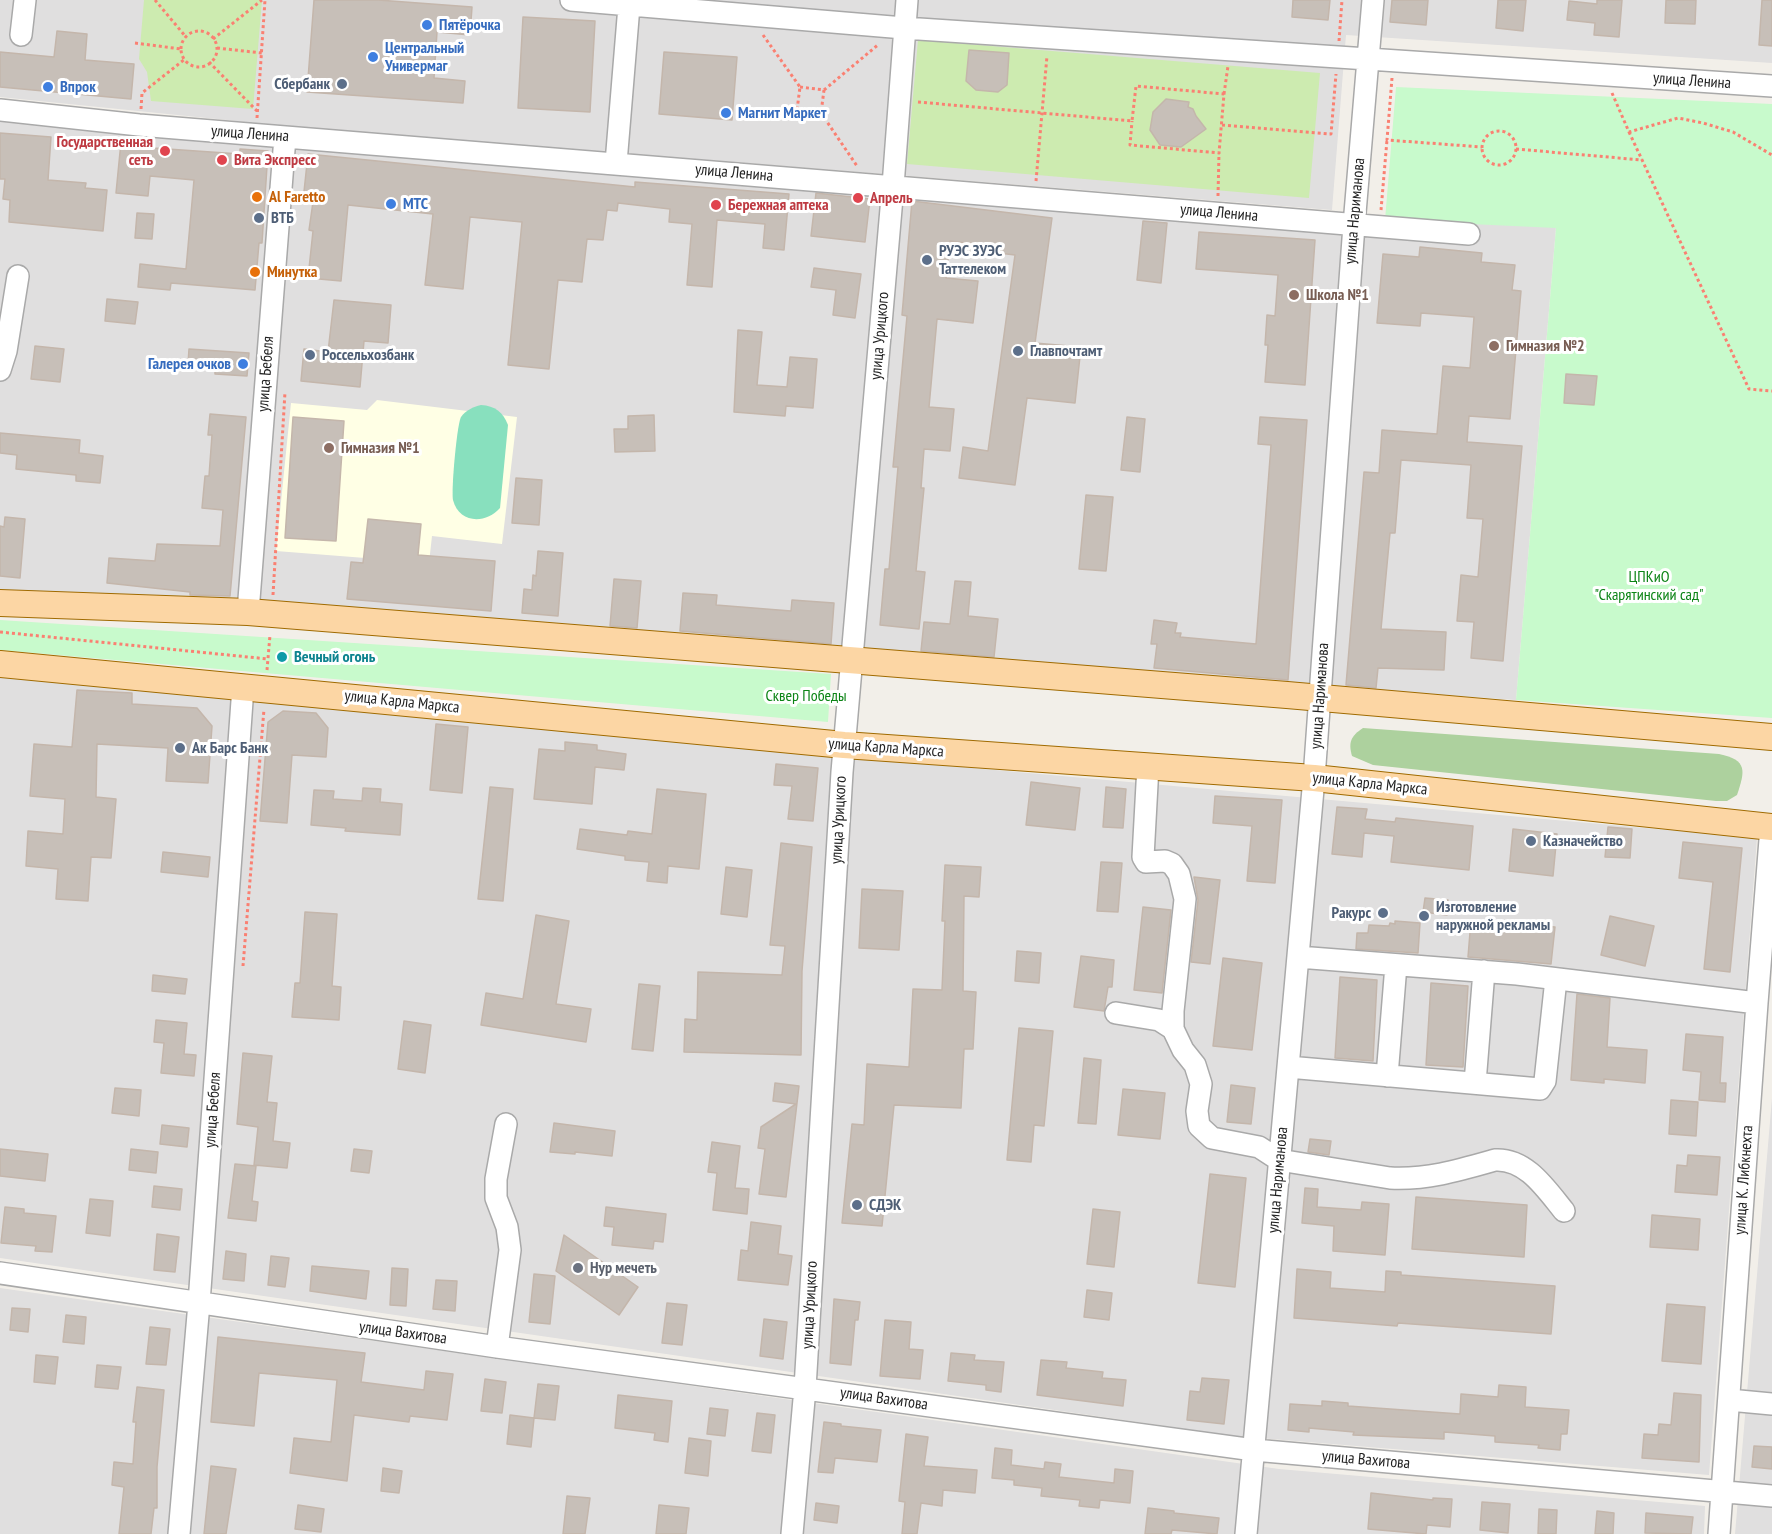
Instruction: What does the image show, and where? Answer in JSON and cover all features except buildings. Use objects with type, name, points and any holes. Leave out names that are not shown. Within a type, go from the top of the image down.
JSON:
[{"type":"main road","points":[[0,603],[260,613],[1320,698],[1772,737]]},
{"type":"main road","name":"улица Карла Маркса","points":[[0,664],[844,745],[1314,778],[1772,827]]},
{"type":"street","points":[[21,35],[25,0]]},
{"type":"street","name":"улица Ленина","points":[[572,0],[749,15],[904,35],[1048,37],[1772,86]]},
{"type":"street","name":"улица Урицкого","points":[[792,1534],[805,1388],[844,745],[894,186],[907,0]]},
{"type":"street","name":"улица Нариманова","points":[[1246,1534],[1314,778],[1354,225],[1373,0]]},
{"type":"street","points":[[616,163],[629,6]]},
{"type":"street","name":"улица Ленина","points":[[0,110],[139,125],[1469,234]]},
{"type":"street","name":"улица Бебеля","points":[[260,613],[285,137]]},
{"type":"street","points":[[0,369],[6,351],[18,276]]},
{"type":"street","name":"улица Бебеля","points":[[179,1534],[254,688]]},
{"type":"street","points":[[1148,766],[1143,857],[1146,862],[1165,861],[1172,864],[1179,874],[1185,899],[1173,1029],[1183,1050],[1195,1065],[1201,1084],[1197,1111],[1199,1126],[1212,1138],[1259,1147],[1279,1160],[1390,1178],[1406,1179],[1449,1173],[1505,1159],[1524,1167],[1551,1194],[1564,1211]]},
{"type":"street","name":"улица К. Либкнехта","points":[[1719,1534],[1757,1003],[1772,827]]},
{"type":"street","points":[[1298,957],[1556,979],[1757,1003]]},
{"type":"street","points":[[1387,1076],[1396,965]]},
{"type":"street","points":[[1476,1083],[1484,972]]},
{"type":"street","points":[[1288,1067],[1540,1089],[1545,1082],[1556,979]]},
{"type":"street","points":[[1116,1013],[1159,1020],[1173,1029]]},
{"type":"street","points":[[497,1347],[510,1250],[507,1227],[496,1198],[496,1179],[506,1124]]},
{"type":"street","name":"улица Вахитова","points":[[0,1273],[497,1347],[1254,1450],[1772,1496]]},
{"type":"street","points":[[1729,1400],[1772,1404]]},
{"type":"path","points":[[155,0],[186,37]]},
{"type":"path","points":[[213,39],[264,0]]},
{"type":"path","points":[[256,134],[264,0]]},
{"type":"path","points":[[1222,125],[1331,134],[1342,0]]},
{"type":"path","points":[[749,15],[800,87],[797,110],[821,113]]},
{"type":"path","points":[[198,31],[205,32],[213,39],[217,48],[209,62],[200,66],[193,65],[185,59],[181,49],[186,37],[198,31]]},
{"type":"path","points":[[868,184],[821,113],[824,90],[880,43],[904,35]]},
{"type":"path","points":[[1034,198],[1048,37]]},
{"type":"path","points":[[135,43],[181,49]]},
{"type":"path","points":[[217,48],[262,53]]},
{"type":"path","points":[[1218,213],[1219,153],[1229,49]]},
{"type":"path","points":[[139,125],[142,93],[185,59]]},
{"type":"path","points":[[1380,227],[1393,60]]},
{"type":"path","points":[[209,62],[257,111]]},
{"type":"path","points":[[1219,153],[1130,145],[1132,121],[1136,86],[1224,94]]},
{"type":"path","points":[[800,87],[824,90]]},
{"type":"path","points":[[1610,88],[1749,389],[1772,391]]},
{"type":"path","points":[[918,102],[1132,121]]},
{"type":"path","points":[[1629,132],[1678,118],[1733,132],[1772,155]]},
{"type":"path","points":[[1503,132],[1512,138],[1516,150],[1511,160],[1500,165],[1489,162],[1482,147],[1487,137],[1503,132]]},
{"type":"path","points":[[1388,140],[1482,147]]},
{"type":"path","points":[[1516,150],[1642,160]]},
{"type":"path","points":[[243,974],[254,688],[268,659],[260,613],[286,388]]},
{"type":"path","points":[[0,632],[268,659]]},
{"type":"shaded area","points":[[0,0],[1772,0],[1772,63],[1346,35],[1332,210],[286,126],[0,97]]},
{"type":"shaded area","points":[[0,115],[1056,207],[1327,233],[1385,220],[1556,227],[1516,700],[569,634],[0,590]]},
{"type":"shaded area","points":[[377,400],[517,417],[502,544],[432,536],[429,563],[276,551],[291,403],[367,410]]},
{"type":"shaded area","points":[[0,671],[860,758],[1757,838],[1709,1475],[1235,1436],[0,1258]]},
{"type":"shaded area","points":[[1772,1098],[1772,1534],[1735,1534]]},
{"type":"shaded area","points":[[0,1288],[1279,1469],[1705,1506],[1704,1534],[0,1534]]},
{"type":"green space","points":[[144,0],[262,0],[253,109],[151,101],[147,72],[139,59]]},
{"type":"green space","points":[[918,40],[1320,73],[1309,198],[907,164]]},
{"type":"green space","name":"ЦПКиО \"Скарятинский сад\"","points":[[1396,87],[1772,104],[1772,718],[1516,700],[1556,228],[1385,220]]},
{"type":"green space","points":[[481,405],[498,410],[508,425],[500,508],[488,517],[473,519],[461,514],[456,508],[453,500],[454,471],[461,417],[470,409]]},
{"type":"green space","name":"Сквер Победы","points":[[0,620],[831,674],[828,722],[0,650]]},
{"type":"green space","points":[[1363,728],[1719,754],[1740,763],[1742,779],[1737,795],[1727,801],[1716,801],[1373,765],[1352,756],[1350,747],[1352,740]]},
{"type":"place","name":"Пятёрочка","points":[[427,25]]},
{"type":"place","name":"Центральный Универмаг","points":[[373,57]]},
{"type":"place","name":"Сбербанк","points":[[342,84]]},
{"type":"place","name":"Впрок","points":[[48,87]]},
{"type":"place","name":"Магнит Маркет","points":[[726,113]]},
{"type":"place","name":"Государственная сеть","points":[[165,151]]},
{"type":"place","name":"Вита Экспресс","points":[[222,160]]},
{"type":"place","name":"Al Faretto","points":[[257,197]]},
{"type":"place","name":"Апрель","points":[[858,198]]},
{"type":"place","name":"МТС","points":[[391,204]]},
{"type":"place","name":"Бережная аптека","points":[[716,205]]},
{"type":"place","name":"ВТБ","points":[[259,218]]},
{"type":"place","name":"РУЭС ЗУЭС Таттелеком","points":[[927,260]]},
{"type":"place","name":"Минутка","points":[[255,272]]},
{"type":"place","name":"Школа №1","points":[[1294,295]]},
{"type":"place","name":"Гимназия №2","points":[[1494,346]]},
{"type":"place","name":"Главпочтамт","points":[[1018,351]]},
{"type":"place","name":"Россельхозбанк","points":[[310,355]]},
{"type":"place","name":"Галерея очков","points":[[243,364]]},
{"type":"place","name":"Гимназия №1","points":[[329,448]]},
{"type":"place","name":"Вечный огонь","points":[[282,657]]},
{"type":"place","name":"Ак Барс Банк","points":[[180,748]]},
{"type":"place","name":"Казначейство","points":[[1531,841]]},
{"type":"place","name":"Ракурс","points":[[1383,913]]},
{"type":"place","name":"Изготовление наружной рекламы","points":[[1424,916]]},
{"type":"place","name":"СДЭК","points":[[857,1205]]},
{"type":"place","name":"Нур мечеть","points":[[578,1268]]}]
